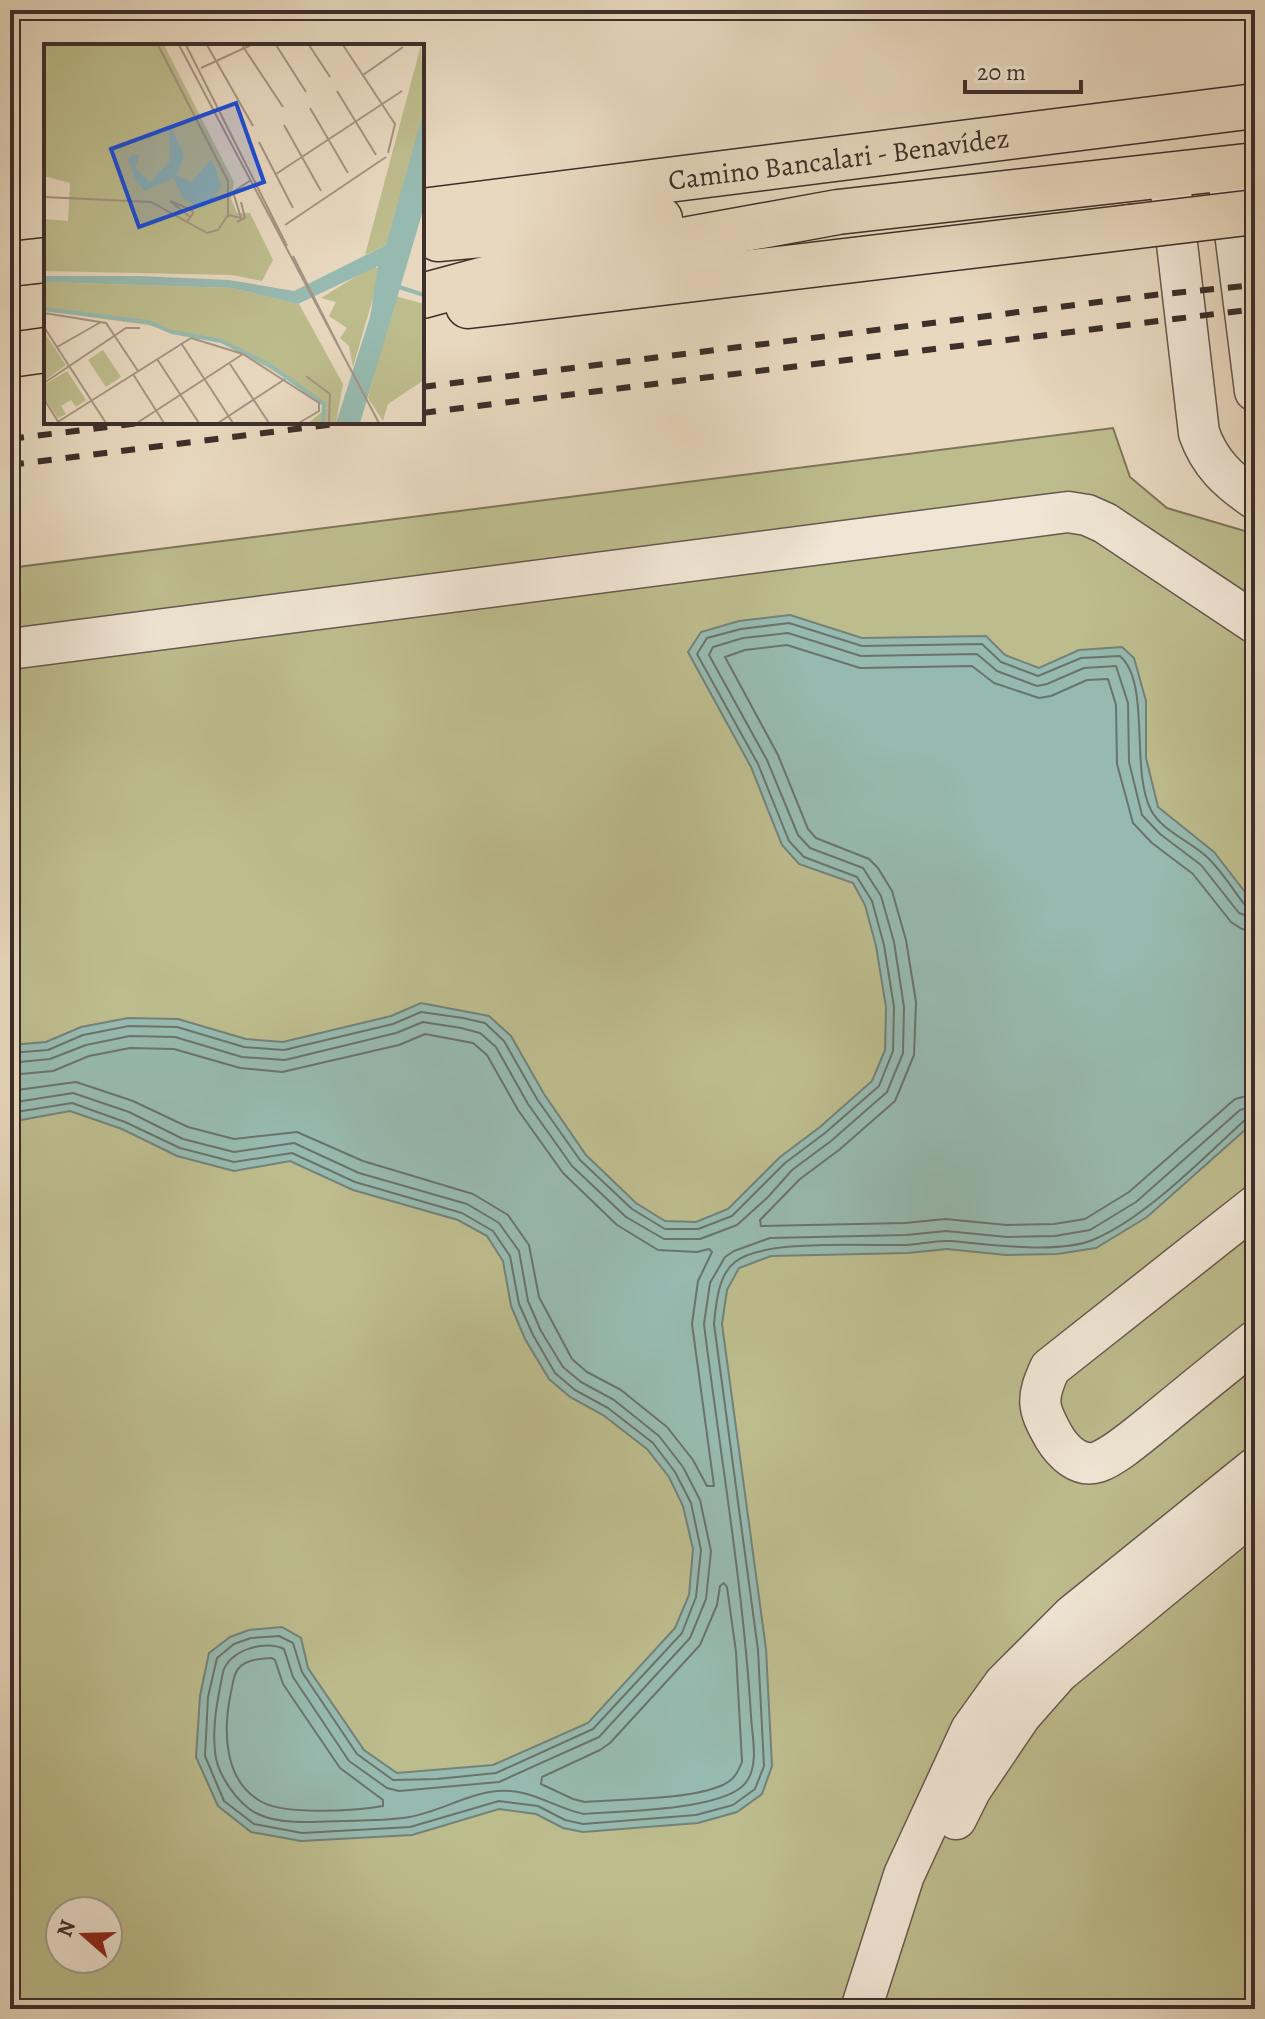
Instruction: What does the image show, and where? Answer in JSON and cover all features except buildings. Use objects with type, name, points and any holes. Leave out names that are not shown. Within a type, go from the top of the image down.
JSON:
[{"type":"main road","name":"Camino Bancalari - Benavídez","points":[[424,211],[1255,106]]},
{"type":"main road","points":[[424,295],[518,270],[838,212],[1241,167]]},
{"type":"main road","points":[[424,241],[734,213],[838,212]]},
{"type":"main road","points":[[424,311],[1255,212]]},
{"type":"main road","points":[[10,264],[44,260]]},
{"type":"main road","points":[[10,355],[44,350]]},
{"type":"street","points":[[1241,167],[1255,391]]},
{"type":"street","points":[[1169,175],[1199,433],[1217,469],[1255,499]]},
{"type":"street","points":[[10,649],[1068,512],[1087,515],[1105,523],[1255,623]]},
{"type":"street","points":[[1255,1206],[1050,1368],[1039,1399],[1042,1416],[1059,1446],[1068,1454],[1086,1463],[1099,1462],[1134,1439],[1255,1341]]},
{"type":"street","points":[[866,1993],[904,1875],[971,1730],[1004,1684],[1073,1615],[1255,1468]]},
{"type":"street","points":[[866,1993],[906,1929],[971,1789],[1021,1715],[1058,1673],[1255,1511]]},
{"type":"shaded area","points":[[1113,428],[1130,477],[1167,508],[1255,534],[1255,2009],[10,2009],[10,568]]},
{"type":"water","points":[[790,615],[862,638],[986,636],[1005,655],[1039,668],[1079,650],[1122,647],[1134,658],[1146,701],[1146,758],[1158,807],[1214,852],[1255,905],[1255,1121],[1147,1217],[1096,1248],[1057,1254],[1006,1255],[947,1249],[908,1253],[771,1256],[739,1268],[727,1290],[722,1324],[766,1649],[772,1766],[762,1794],[737,1812],[698,1823],[583,1832],[563,1828],[536,1814],[499,1809],[412,1835],[301,1841],[251,1832],[218,1806],[196,1757],[200,1696],[209,1653],[230,1637],[249,1630],[282,1627],[301,1638],[308,1668],[364,1750],[397,1773],[493,1765],[588,1723],[675,1628],[689,1595],[693,1549],[683,1506],[669,1477],[647,1449],[603,1415],[570,1397],[549,1379],[525,1339],[511,1306],[503,1261],[487,1236],[458,1220],[353,1190],[290,1161],[234,1171],[177,1156],[122,1129],[70,1111],[10,1122],[10,1045],[46,1042],[81,1027],[128,1018],[178,1019],[246,1039],[283,1042],[391,1016],[421,1003],[489,1016],[511,1036],[544,1094],[586,1155],[636,1203],[665,1221],[696,1222],[728,1209],[780,1157],[872,1081],[885,1050],[886,1007],[876,946],[865,905],[853,883],[799,864],[782,845],[751,767],[688,652],[701,632],[739,621]]},
{"type":"railway","points":[[424,387],[1255,285]]},
{"type":"railway","points":[[424,413],[1255,309]]},
{"type":"railway","points":[[10,439],[132,424]]},
{"type":"railway","points":[[10,465],[335,424]]}]
